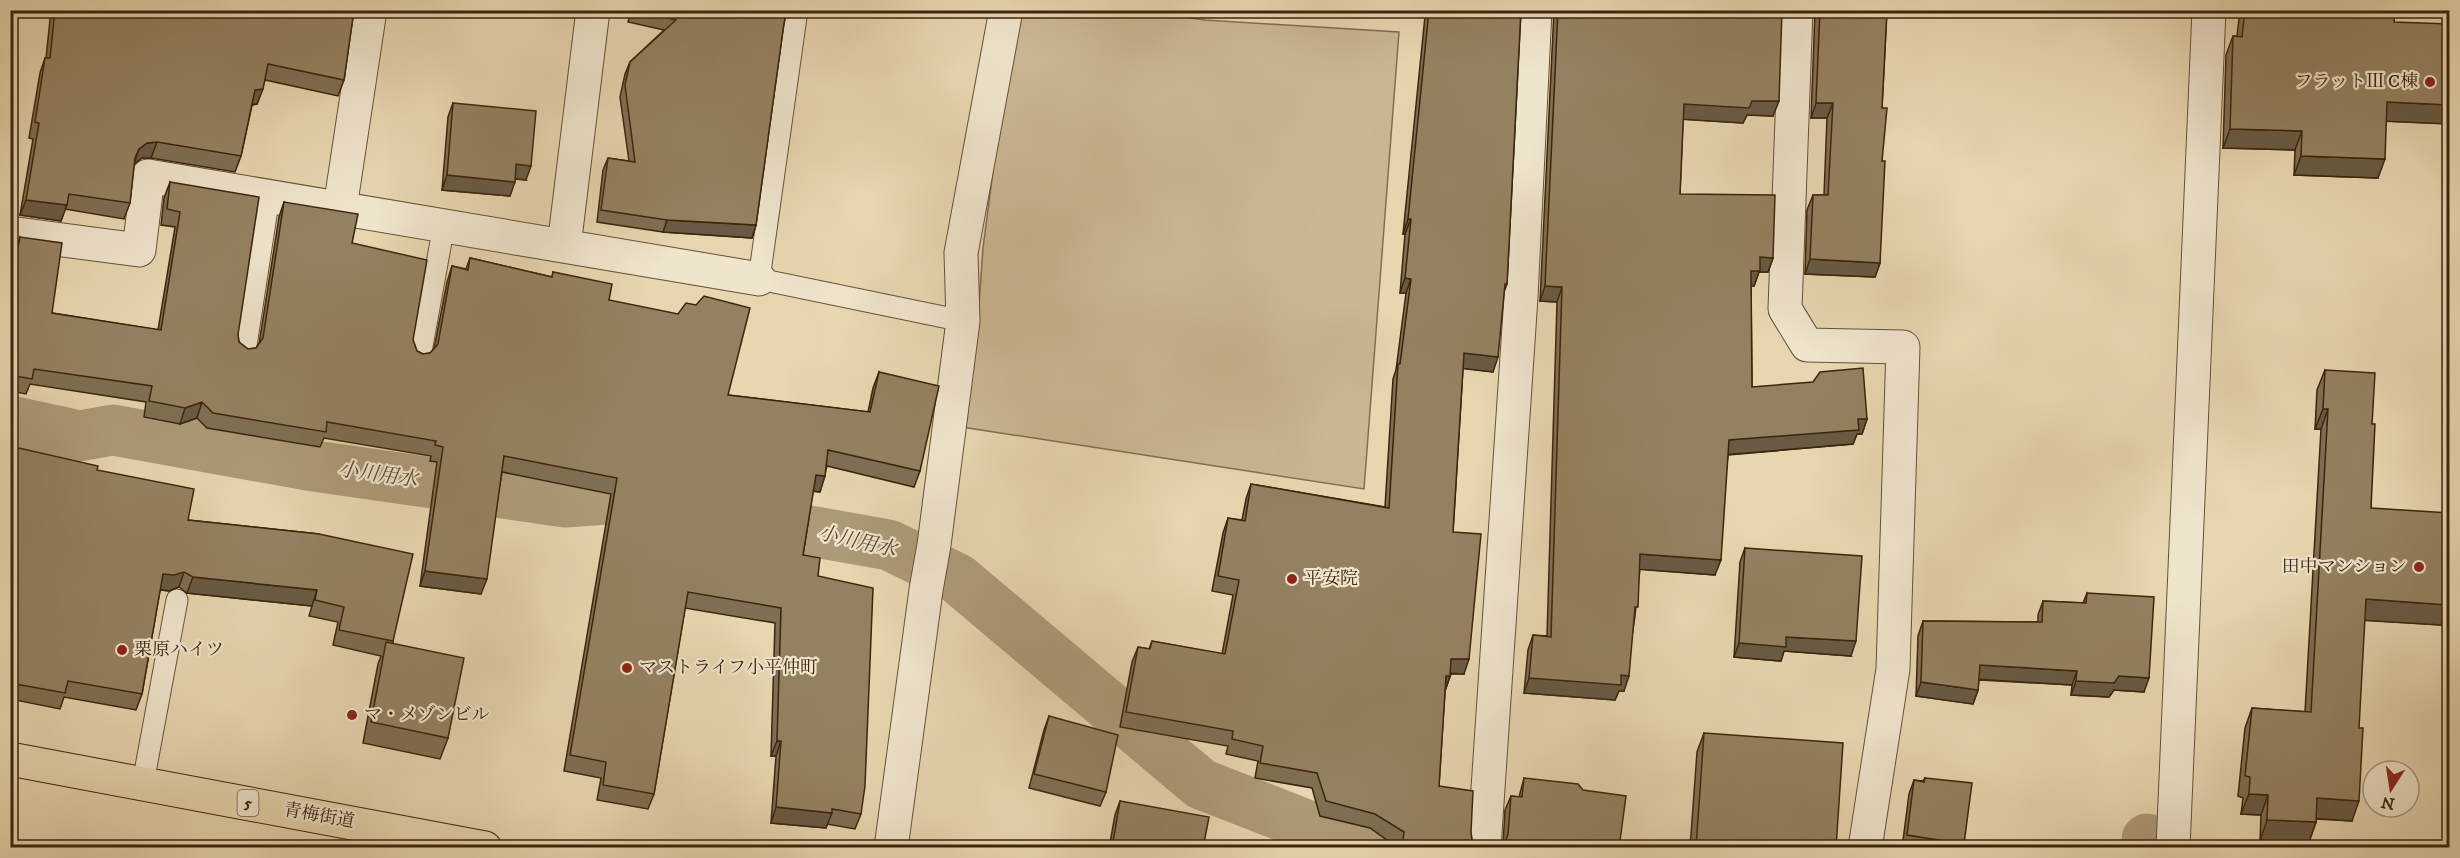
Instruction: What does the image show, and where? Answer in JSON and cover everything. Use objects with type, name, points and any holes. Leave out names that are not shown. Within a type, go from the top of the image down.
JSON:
[{"type":"main road","name":"青梅街道","points":[[10,759],[450,844],[485,848]]},
{"type":"street","points":[[340,208],[370,10]]},
{"type":"street","points":[[564,246],[593,10]]},
{"type":"street","points":[[891,848],[963,321],[961,253],[1006,10]]},
{"type":"street","points":[[1484,848],[1521,297],[1535,10]]},
{"type":"street","points":[[1796,10],[1785,309],[1807,345],[1903,347],[1893,669],[1864,848]]},
{"type":"street","points":[[2173,848],[2209,10]]},
{"type":"street","points":[[10,232],[139,250],[148,176],[759,279]]},
{"type":"lane","points":[[797,10],[759,279],[963,321]]},
{"type":"lane","points":[[245,352],[269,196]]},
{"type":"lane","points":[[420,357],[444,225]]},
{"type":"lane","points":[[143,783],[177,600]]},
{"type":"shaded area","points":[[1014,11],[1142,11],[1205,20],[1399,32],[1364,489],[962,427]]},
{"type":"building","points":[[55,10],[354,10],[344,80],[268,64],[263,89],[255,90],[241,156],[157,142],[147,143],[139,149],[135,158],[130,203],[69,194],[67,205],[26,200],[39,123],[35,122],[45,58],[50,58]]},
{"type":"building","points":[[634,10],[787,10],[756,225],[667,220],[601,210],[608,158],[635,162],[625,85],[630,62],[676,20]]},
{"type":"building","points":[[1429,10],[1521,10],[1507,284],[1505,284],[1498,357],[1464,353],[1453,532],[1481,534],[1469,659],[1451,659],[1450,676],[1446,676],[1439,786],[1473,791],[1471,832],[1472,841],[1478,848],[1402,848],[1404,832],[1375,814],[1326,801],[1317,773],[1260,763],[1263,746],[1232,739],[1233,731],[1126,712],[1138,647],[1150,649],[1152,641],[1225,654],[1239,580],[1218,576],[1228,518],[1245,521],[1251,484],[1389,508],[1398,364],[1400,364],[1411,279],[1405,278],[1411,219],[1408,219]]},
{"type":"building","points":[[1558,10],[1782,10],[1779,101],[1752,101],[1749,108],[1684,104],[1680,194],[1775,195],[1773,258],[1760,257],[1760,271],[1751,271],[1752,387],[1813,382],[1820,372],[1863,368],[1867,419],[1858,419],[1859,430],[1729,440],[1721,560],[1640,554],[1638,607],[1635,607],[1629,676],[1621,675],[1621,685],[1529,678],[1533,635],[1551,637],[1562,287],[1545,286]]},
{"type":"building","points":[[1820,10],[1887,10],[1882,108],[1887,108],[1882,161],[1885,161],[1880,263],[1810,259],[1813,195],[1828,195],[1833,103],[1816,103]]},
{"type":"building","points":[[2245,10],[2395,10],[2394,22],[2450,24],[2450,105],[2387,102],[2385,159],[2301,156],[2302,131],[2230,129],[2233,36],[2242,37]]},
{"type":"building","points":[[453,103],[536,111],[531,166],[516,164],[515,182],[447,175]]},
{"type":"building","points":[[170,182],[259,197],[238,335],[239,342],[248,349],[256,348],[263,338],[284,202],[358,214],[352,243],[427,260],[413,340],[417,351],[423,354],[430,353],[438,344],[452,266],[468,270],[470,258],[552,277],[553,272],[612,284],[609,300],[678,314],[686,303],[696,305],[704,296],[750,308],[728,395],[870,412],[879,372],[939,386],[920,471],[828,450],[825,476],[816,475],[803,555],[820,558],[818,576],[873,588],[865,786],[861,814],[832,809],[832,813],[776,807],[781,741],[777,741],[781,608],[688,592],[654,794],[603,785],[606,762],[570,755],[617,478],[504,456],[487,579],[425,571],[443,447],[435,445],[436,441],[327,422],[326,432],[213,413],[202,402],[185,408],[149,401],[152,386],[34,369],[32,379],[10,375],[10,251],[17,252],[20,237],[62,243],[52,313],[161,330],[180,212],[167,209]]},
{"type":"building","points":[[2325,370],[2375,373],[2371,508],[2450,513],[2448,605],[2366,599],[2359,728],[2363,728],[2359,801],[2317,798],[2316,822],[2267,820],[2268,795],[2249,794],[2250,777],[2245,776],[2252,708],[2311,712],[2328,409],[2323,409]]},
{"type":"building","points":[[10,446],[98,466],[97,470],[194,489],[188,520],[319,534],[413,554],[393,641],[339,630],[344,607],[315,600],[317,590],[193,577],[184,572],[174,575],[163,574],[142,694],[68,681],[65,693],[10,683]]},
{"type":"building","points":[[1745,548],[1862,556],[1856,641],[1786,637],[1786,647],[1739,643]]},
{"type":"building","points":[[2087,593],[2154,597],[2149,678],[2119,676],[2114,683],[2076,681],[2077,671],[1980,665],[1978,690],[1921,682],[1923,621],[2042,622],[2043,601],[2086,603]]},
{"type":"building","points":[[386,642],[464,658],[448,738],[371,722]]},
{"type":"building","points":[[1049,716],[1118,735],[1106,792],[1034,774]]},
{"type":"building","points":[[1704,733],[1843,743],[1836,848],[1696,848]]},
{"type":"building","points":[[1524,778],[1578,784],[1583,790],[1626,796],[1619,848],[1500,848],[1505,843],[1508,834],[1511,796],[1522,797]]},
{"type":"building","points":[[1925,778],[1972,783],[1964,844],[1907,835],[1914,780],[1924,782]]},
{"type":"building","points":[[1120,801],[1209,817],[1203,848],[1112,848]]},
{"type":"building","points":[[2424,842],[2450,843],[2450,848],[2424,848]]},
{"type":"waterway","name":"小川用水","points":[[10,421],[79,436],[113,430],[307,465],[565,502],[621,498],[889,545],[958,579],[1201,784],[1329,834],[1363,842],[1371,848]]},
{"type":"waterway","name":"小川用水","points":[[2147,839],[2147,848]]},
{"type":"place","name":"フラットⅢ C棟","points":[[2430,82]]},
{"type":"place","name":"田中マンション","points":[[2419,567]]},
{"type":"place","name":"平安院","points":[[1292,579]]},
{"type":"place","name":"栗原ハイツ","points":[[122,650]]},
{"type":"place","name":"マストライフ小平仲町","points":[[627,668]]},
{"type":"place","name":"マ・メゾンビル","points":[[352,715]]}]
